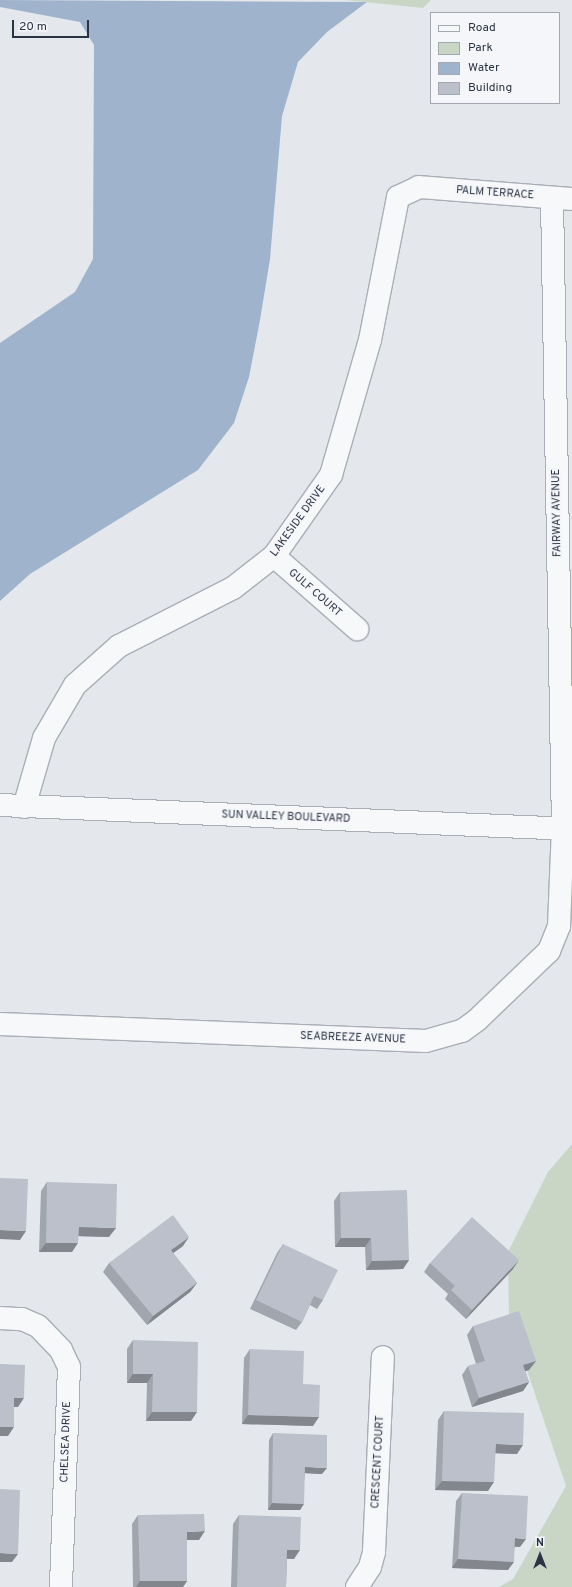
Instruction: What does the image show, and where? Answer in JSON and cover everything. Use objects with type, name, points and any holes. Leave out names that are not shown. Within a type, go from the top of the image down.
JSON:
[{"type":"street","name":"PALM TERRACE","points":[[419,188],[562,198]]},
{"type":"street","name":"LAKESIDE DRIVE","points":[[24,806],[44,738],[57,711],[101,658],[232,588],[274,556],[316,499],[336,464],[372,332],[394,204],[404,193],[419,188]]},
{"type":"street","name":"FAIRWAY AVENUE","points":[[562,198],[568,829]]},
{"type":"street","name":"GULF COURT","points":[[274,556],[357,629]]},
{"type":"street","name":"SUN VALLEY BOULEVARD","points":[[0,805],[568,829]]},
{"type":"street","name":"SEABREEZE AVENUE","points":[[0,1024],[426,1042],[444,1038],[477,1020],[549,951],[559,926],[568,829]]},
{"type":"street","name":"CHELSEA DRIVE","points":[[0,1318],[22,1319],[49,1335],[69,1367],[61,1587]]},
{"type":"street","name":"CRESCENT COURT","points":[[357,1587],[370,1567],[383,1357]]},
{"type":"green space","points":[[345,0],[431,0],[423,8]]},
{"type":"green space","points":[[572,1144],[572,1587],[499,1587],[513,1579],[566,1486],[509,1317],[508,1252],[548,1172]]},
{"type":"water","points":[[0,0],[367,2],[327,32],[298,62],[282,116],[270,259],[260,320],[249,377],[234,423],[198,470],[30,574],[0,601],[0,343],[75,292],[93,259],[94,45],[80,22],[0,7]]},
{"type":"building","points":[[0,1178],[28,1179],[26,1231],[0,1230]]},
{"type":"building","points":[[47,1182],[117,1184],[116,1228],[79,1227],[78,1243],[46,1243]]},
{"type":"building","points":[[407,1190],[409,1260],[372,1261],[371,1238],[341,1238],[340,1192]]},
{"type":"building","points":[[173,1215],[189,1237],[171,1250],[197,1283],[153,1316],[109,1263]]},
{"type":"building","points":[[472,1217],[519,1260],[472,1310],[451,1290],[455,1286],[430,1263]]},
{"type":"building","points":[[283,1244],[338,1270],[323,1300],[314,1296],[302,1322],[256,1300]]},
{"type":"building","points":[[519,1311],[536,1361],[523,1365],[529,1382],[479,1398],[468,1366],[485,1361],[473,1326]]},
{"type":"building","points":[[133,1340],[198,1342],[197,1412],[152,1412],[153,1374],[133,1374]]},
{"type":"building","points":[[250,1349],[304,1351],[303,1384],[320,1385],[319,1417],[248,1415]]},
{"type":"building","points":[[0,1364],[25,1365],[24,1398],[14,1398],[14,1427],[0,1427]]},
{"type":"building","points":[[444,1411],[524,1413],[523,1445],[496,1444],[494,1482],[442,1481]]},
{"type":"building","points":[[273,1433],[327,1435],[327,1468],[305,1467],[304,1504],[272,1503]]},
{"type":"building","points":[[0,1489],[20,1490],[18,1554],[0,1553]]},
{"type":"building","points":[[462,1493],[528,1496],[526,1539],[515,1538],[514,1562],[458,1559]]},
{"type":"building","points":[[204,1514],[205,1531],[187,1532],[187,1581],[140,1581],[138,1515]]},
{"type":"building","points":[[239,1515],[301,1517],[300,1550],[287,1550],[286,1587],[237,1587]]}]
